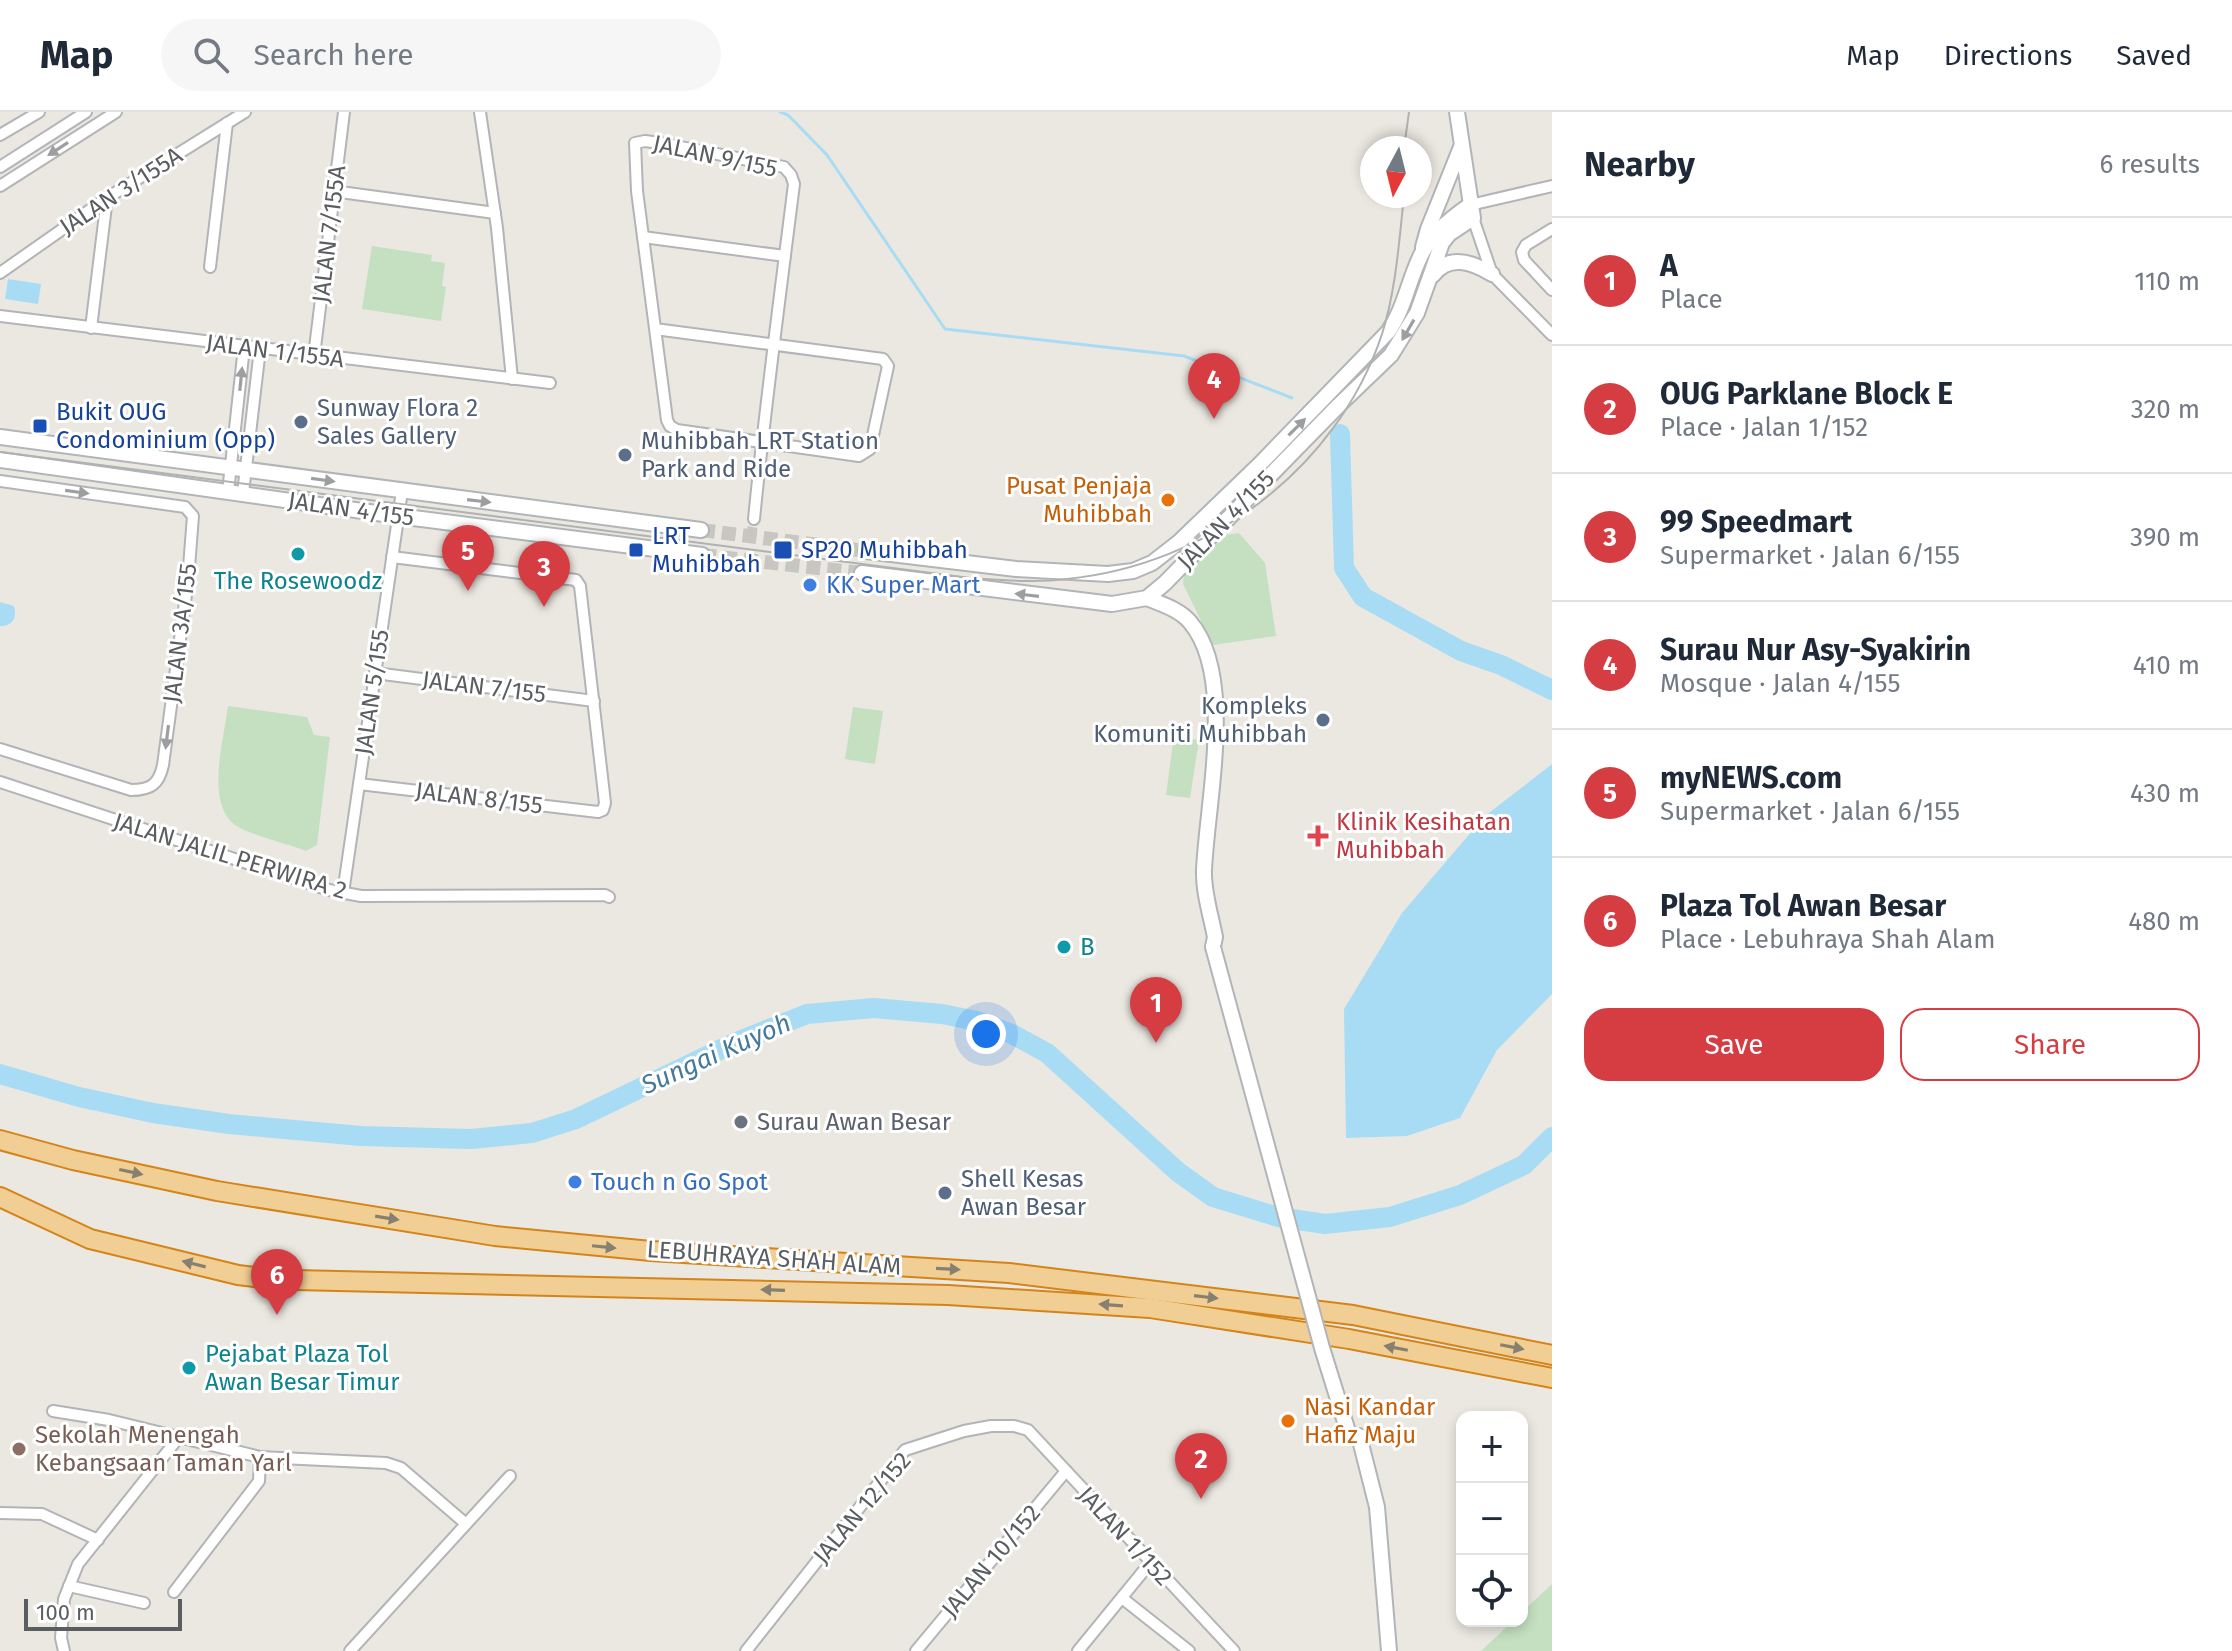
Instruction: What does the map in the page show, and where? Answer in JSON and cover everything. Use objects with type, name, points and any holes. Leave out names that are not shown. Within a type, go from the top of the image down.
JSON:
[{"type":"highway","name":"LEBUHRAYA SHAH ALAM","points":[[0,1140],[73,1160],[217,1191],[495,1236],[651,1251],[1009,1273],[1353,1315],[1552,1355]]},
{"type":"highway","points":[[0,1197],[90,1239],[238,1275],[271,1279]]},
{"type":"highway","name":"LEBUHRAYA SHAH ALAM","points":[[295,1280],[948,1295],[1150,1308],[1349,1339],[1552,1378]]},
{"type":"street","points":[[0,135],[39,112]]},
{"type":"street","points":[[0,167],[86,112]]},
{"type":"street","points":[[0,186],[116,112]]},
{"type":"street","name":"JALAN 3/155A","points":[[0,273],[107,198],[245,112]]},
{"type":"street","name":"JALAN 7/155A","points":[[314,356],[344,112]]},
{"type":"street","points":[[480,112],[495,213],[512,379]]},
{"type":"street","points":[[1457,112],[1471,211],[1492,274]]},
{"type":"street","points":[[210,267],[227,123]]},
{"type":"street","name":"JALAN 9/155","points":[[754,519],[794,184],[784,167],[637,141],[634,146],[643,237],[665,414],[670,426],[677,430],[763,442]]},
{"type":"street","points":[[1421,255],[1428,229],[1463,141]]},
{"type":"street","points":[[1471,211],[1552,186]]},
{"type":"street","points":[[333,191],[495,213]]},
{"type":"street","points":[[91,328],[107,198]]},
{"type":"street","name":"JALAN 4/155","points":[[866,551],[1016,569],[1108,574],[1133,571],[1152,563],[1179,542],[1259,465],[1388,332],[1398,318],[1421,255],[1439,230],[1471,211]]},
{"type":"street","name":"JALAN 4/155","points":[[1147,598],[1391,355],[1417,313],[1442,243],[1471,211]]},
{"type":"street","points":[[1552,229],[1526,245],[1522,252],[1524,260],[1552,290]]},
{"type":"street","points":[[643,237],[785,256]]},
{"type":"street","points":[[1428,282],[1440,266],[1472,262],[1492,274],[1552,335]]},
{"type":"street","name":"JALAN 1/155A","points":[[0,316],[550,383]]},
{"type":"street","points":[[655,329],[883,359],[886,362],[886,380],[873,442],[866,453],[859,456],[763,442]]},
{"type":"street","points":[[236,492],[244,347]]},
{"type":"street","points":[[238,469],[260,349]]},
{"type":"street","name":"JALAN 4/155","points":[[0,437],[701,530]]},
{"type":"street","name":"JALAN 4/155","points":[[0,460],[702,555]]},
{"type":"street","name":"JALAN 3A/155","points":[[0,481],[185,507],[193,516],[188,580],[163,765],[161,777],[155,785],[145,790],[131,790],[0,749]]},
{"type":"street","name":"JALAN 5/155","points":[[343,893],[402,491]]},
{"type":"street","points":[[392,557],[576,580],[580,586],[594,701]]},
{"type":"street","points":[[862,573],[1112,604],[1147,598],[1176,611],[1189,621],[1211,665],[1215,695],[1214,734],[1203,873],[1216,943],[1354,1437],[1377,1507],[1381,1609],[1379,1651]]},
{"type":"street","name":"JALAN 7/155","points":[[375,673],[594,701]]},
{"type":"street","name":"JALAN 8/155","points":[[359,784],[598,812],[603,810],[605,803],[594,701]]},
{"type":"street","name":"JALAN JALIL PERWIRA 2","points":[[0,782],[343,893],[361,896],[609,897]]},
{"type":"street","points":[[53,1411],[109,1420],[260,1457],[386,1463],[401,1468],[465,1523]]},
{"type":"street","name":"JALAN 1/152","points":[[1014,1426],[1028,1430],[1234,1651]]},
{"type":"street","name":"JALAN 12/152","points":[[746,1651],[905,1450],[964,1431],[1014,1426]]},
{"type":"street","points":[[64,1651],[61,1638],[64,1599],[78,1564],[179,1437]]},
{"type":"street","points":[[174,1592],[259,1481],[260,1457]]},
{"type":"street","name":"JALAN 10/152","points":[[916,1651],[1066,1471]]},
{"type":"street","points":[[350,1651],[510,1476]]},
{"type":"street","points":[[0,1513],[42,1514],[98,1540]]},
{"type":"street","points":[[1078,1651],[1150,1563]]},
{"type":"street","points":[[69,1586],[144,1603]]},
{"type":"street","points":[[1122,1598],[1189,1651]]},
{"type":"street","points":[[1381,1609],[1389,1651]]},
{"type":"green space","points":[[372,246],[432,255],[431,261],[445,263],[442,286],[446,287],[441,321],[362,309]]},
{"type":"green space","points":[[1239,533],[1265,563],[1276,636],[1213,645],[1183,584],[1184,575],[1225,535]]},
{"type":"green space","points":[[228,706],[307,717],[314,735],[330,737],[317,845],[306,851],[269,839],[242,829],[226,815],[221,802],[219,770]]},
{"type":"green space","points":[[853,707],[883,711],[875,764],[845,759]]},
{"type":"green space","points":[[1174,736],[1199,740],[1190,798],[1166,795]]},
{"type":"green space","points":[[1552,1584],[1552,1651],[1481,1651],[1507,1627],[1528,1627],[1528,1606]]},
{"type":"water","points":[[8,279],[41,284],[38,304],[5,299]]},
{"type":"water","points":[[0,602],[14,606],[15,614],[8,625],[0,626]]},
{"type":"water","points":[[1552,764],[1552,994],[1497,1050],[1460,1118],[1407,1136],[1346,1138],[1344,1009],[1402,913],[1485,816]]},
{"type":"waterway","points":[[780,112],[788,115],[827,155],[945,329],[1184,356],[1292,398]]},
{"type":"waterway","points":[[1340,434],[1344,568],[1363,597],[1461,651],[1501,665],[1552,690]]},
{"type":"waterway","name":"Sungai Kuyoh","points":[[0,1074],[79,1097],[153,1113],[229,1124],[361,1136],[471,1139],[532,1133],[576,1119],[734,1043],[807,1014],[874,1008],[942,1014],[977,1021],[1012,1034],[1047,1053],[1178,1172],[1213,1197],[1278,1217],[1325,1224],[1390,1217],[1460,1195],[1524,1165],[1552,1137]]},
{"type":"tunnel","points":[[751,537],[754,519]]},
{"type":"tunnel","points":[[701,530],[866,551]]},
{"type":"tunnel","points":[[702,555],[862,573]]},
{"type":"tram line","points":[[1406,136],[1409,112]]},
{"type":"tram line","points":[[0,452],[970,578],[1055,580],[1119,570],[1169,554],[1216,531],[1260,502],[1299,468],[1333,428],[1361,383],[1382,334],[1394,283],[1403,208]]},
{"type":"place","name":"Surau Nur Asy-Syakirin","points":[[1214,419]]},
{"type":"place","name":"Sunway Flora 2 Sales Gallery","points":[[301,422]]},
{"type":"place","name":"Bukit OUG Condominium (Opp)","points":[[40,426]]},
{"type":"place","name":"Muhibbah LRT Station Park and Ride","points":[[625,455]]},
{"type":"place","name":"Pusat Penjaja Muhibbah","points":[[1168,500]]},
{"type":"place","name":"LRT Muhibbah","points":[[636,550]]},
{"type":"place","name":"SP20 Muhibbah","points":[[783,550]]},
{"type":"place","name":"The Rosewoodz","points":[[298,554]]},
{"type":"place","name":"KK Super Mart","points":[[810,585]]},
{"type":"place","name":"myNEWS.com","points":[[468,591]]},
{"type":"place","name":"99 Speedmart","points":[[544,607]]},
{"type":"place","name":"Kompleks Komuniti Muhibbah","points":[[1323,720]]},
{"type":"place","name":"Klinik Kesihatan Muhibbah","points":[[1318,836]]},
{"type":"place","name":"B","points":[[1064,947]]},
{"type":"place","name":"A","points":[[1156,1043]]},
{"type":"place","name":"Surau Awan Besar","points":[[741,1122]]},
{"type":"place","name":"Touch n Go Spot","points":[[575,1182]]},
{"type":"place","name":"Shell Kesas Awan Besar","points":[[945,1193]]},
{"type":"place","name":"Plaza Tol Awan Besar","points":[[277,1315]]},
{"type":"place","name":"Pejabat Plaza Tol Awan Besar Timur","points":[[189,1368]]},
{"type":"place","name":"Nasi Kandar Hafiz Maju","points":[[1288,1421]]},
{"type":"place","name":"Sekolah Menengah Kebangsaan Taman Yarl","points":[[19,1449]]},
{"type":"place","name":"OUG Parklane Block E","points":[[1201,1499]]}]
